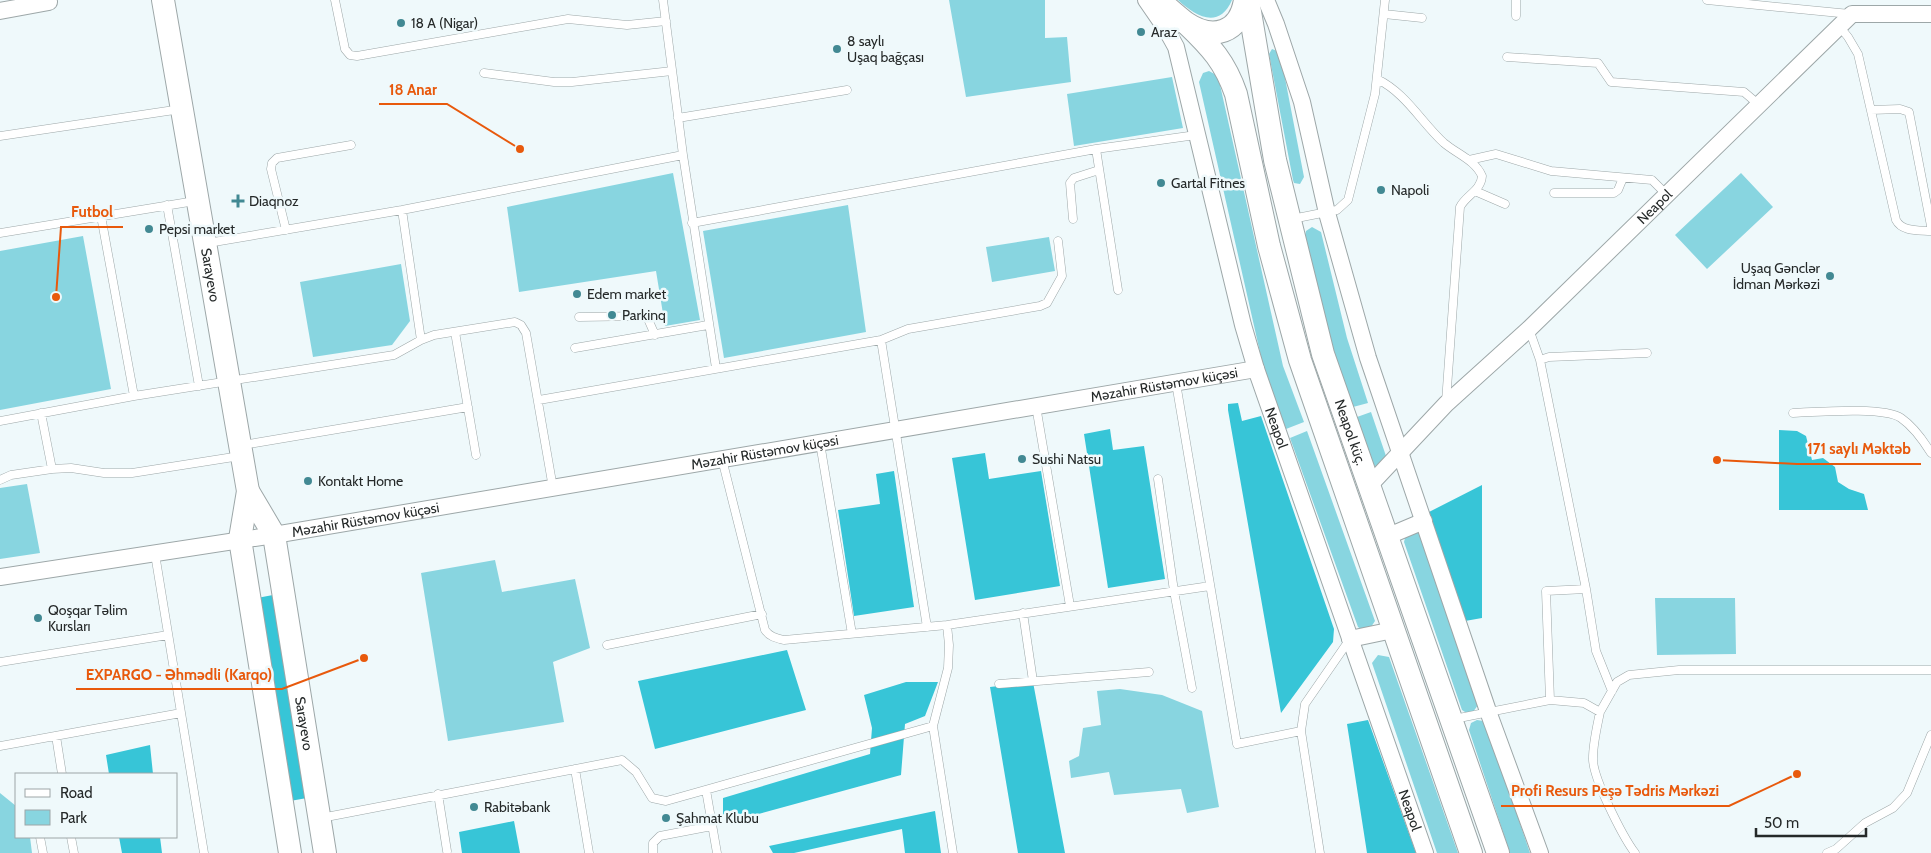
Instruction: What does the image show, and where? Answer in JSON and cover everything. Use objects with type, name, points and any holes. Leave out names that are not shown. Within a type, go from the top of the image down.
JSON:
[{"type":"main road","name":"Sarayevo","points":[[163,0],[248,491]]},
{"type":"main road","name":"Neapol küç.","points":[[1159,0],[1187,24],[1219,57],[1229,74],[1236,94],[1269,246],[1300,360],[1472,853]]},
{"type":"main road","name":"Neapol küç.","points":[[1246,0],[1263,104],[1288,220],[1323,354],[1368,487],[1498,853]]},
{"type":"main road","points":[[1187,24],[1211,32],[1230,28],[1238,22],[1246,0]]},
{"type":"main road","points":[[248,491],[274,535]]},
{"type":"main road","points":[[248,491],[240,540],[290,853]]},
{"type":"main road","name":"Sarayevo","points":[[274,535],[325,853]]},
{"type":"main road","points":[[284,811],[318,812]]},
{"type":"street","name":"Neapol","points":[[1146,0],[1176,47],[1243,325],[1256,370],[1425,853]]},
{"type":"street","points":[[1266,0],[1302,102],[1328,213],[1368,358],[1489,714],[1540,853]]},
{"type":"street","points":[[0,11],[49,2]]},
{"type":"street","name":"Neapol","points":[[1368,487],[1446,404],[1529,329],[1668,196],[1758,104],[1852,14]]},
{"type":"street","points":[[1852,14],[1931,14]]},
{"type":"street","name":"Məzahir Rüstəmov küçəsi","points":[[240,540],[1256,370]]},
{"type":"street","points":[[1386,537],[1424,521]]},
{"type":"street","points":[[0,578],[240,540]]},
{"type":"street","points":[[1350,640],[1394,630]]},
{"type":"lane","points":[[335,0],[345,49],[350,55],[357,56],[568,19],[626,24],[666,21]]},
{"type":"lane","points":[[663,0],[692,223],[716,368]]},
{"type":"lane","points":[[1288,220],[1328,213],[1344,206],[1348,200],[1377,78],[1385,0]]},
{"type":"lane","points":[[1516,0],[1516,16]]},
{"type":"lane","points":[[1706,0],[1852,14]]},
{"type":"lane","points":[[1384,14],[1422,18]]},
{"type":"lane","points":[[1839,26],[1858,54],[1898,225],[1907,230],[1931,231]]},
{"type":"lane","points":[[1508,57],[1598,63],[1611,82],[1744,92],[1758,104]]},
{"type":"lane","points":[[484,73],[563,82],[672,71]]},
{"type":"lane","points":[[1377,78],[1399,93],[1445,144],[1469,160],[1480,170],[1482,176],[1479,187],[1464,199],[1460,208],[1446,404]]},
{"type":"lane","points":[[678,118],[847,90]]},
{"type":"lane","points":[[0,136],[183,109]]},
{"type":"lane","points":[[1871,110],[1900,109],[1909,112],[1931,226]]},
{"type":"lane","points":[[692,223],[1096,149],[1196,135]]},
{"type":"lane","points":[[286,230],[271,169],[272,163],[277,158],[351,145]]},
{"type":"lane","points":[[1096,149],[1118,290]]},
{"type":"lane","points":[[1469,160],[1496,154],[1540,169],[1652,180],[1668,196]]},
{"type":"lane","points":[[206,244],[402,210],[683,155]]},
{"type":"lane","points":[[1073,220],[1070,183],[1074,178],[1099,170]]},
{"type":"lane","points":[[1554,193],[1614,193],[1618,190],[1623,178]]},
{"type":"lane","points":[[1475,191],[1505,204]]},
{"type":"lane","points":[[0,233],[199,200]]},
{"type":"lane","points":[[167,205],[198,386]]},
{"type":"lane","points":[[402,210],[421,340]]},
{"type":"lane","points":[[101,216],[134,396]]},
{"type":"lane","points":[[539,400],[882,340],[908,329],[1040,306],[1047,303],[1062,276],[1058,241]]},
{"type":"lane","points":[[579,317],[644,316],[648,319],[655,335]]},
{"type":"lane","points":[[0,421],[134,396],[394,355],[434,335],[515,322],[521,325],[526,333],[553,488]]},
{"type":"lane","points":[[575,348],[708,325]]},
{"type":"lane","points":[[1529,329],[1540,360],[1586,589],[1596,651],[1612,691]]},
{"type":"lane","points":[[456,332],[476,455]]},
{"type":"lane","points":[[882,340],[927,627]]},
{"type":"lane","points":[[1540,360],[1549,357],[1647,353]]},
{"type":"lane","points":[[1176,383],[1238,744],[1301,731]]},
{"type":"lane","points":[[0,480],[12,475],[52,469],[71,468],[104,473],[132,472],[468,406]]},
{"type":"lane","points":[[1036,406],[1070,606]]},
{"type":"lane","points":[[1793,413],[1879,411],[1900,417],[1921,437],[1931,454]]},
{"type":"lane","points":[[41,413],[52,469]]},
{"type":"lane","points":[[820,443],[852,634]]},
{"type":"lane","points":[[722,459],[765,630],[776,638],[784,640],[947,625],[1210,586]]},
{"type":"lane","points":[[1158,479],[1174,591],[1192,688]]},
{"type":"lane","points":[[155,554],[204,853]]},
{"type":"lane","points":[[1550,700],[1546,591],[1586,589]]},
{"type":"lane","points":[[1023,613],[1033,681]]},
{"type":"lane","points":[[607,646],[762,614]]},
{"type":"lane","points":[[947,625],[950,645],[948,668],[933,726],[953,853]]},
{"type":"lane","points":[[0,662],[168,635]]},
{"type":"lane","points":[[1320,853],[1301,731],[1305,704],[1350,640]]},
{"type":"lane","points":[[1635,853],[1624,838],[1610,809],[1592,760],[1600,712],[1617,682],[1629,675],[1679,670],[1931,670]]},
{"type":"lane","points":[[999,684],[1149,672]]},
{"type":"lane","points":[[1451,720],[1489,714],[1550,700],[1584,703],[1600,712]]},
{"type":"lane","points":[[0,746],[181,713]]},
{"type":"lane","points":[[318,812],[438,794],[622,760],[636,772],[652,798],[666,802],[933,726]]},
{"type":"lane","points":[[1827,853],[1836,849],[1865,823],[1893,808],[1907,793],[1931,735]]},
{"type":"lane","points":[[56,736],[62,773]]},
{"type":"lane","points":[[575,769],[589,853]]},
{"type":"lane","points":[[706,790],[717,853]]},
{"type":"lane","points":[[438,794],[447,851]]},
{"type":"lane","points":[[653,853],[654,843],[660,836],[712,826]]},
{"type":"lane","points":[[40,838],[43,853]]},
{"type":"lane","points":[[71,838],[74,853]]},
{"type":"green space","points":[[949,0],[1045,0],[1045,38],[1067,37],[1071,82],[966,97]]},
{"type":"green space","points":[[1178,0],[1232,0],[1227,9],[1220,15],[1206,17],[1192,11]]},
{"type":"green space","points":[[1272,49],[1280,52],[1304,177],[1300,184],[1294,183],[1293,180],[1269,54]]},
{"type":"green space","points":[[1209,71],[1218,76],[1283,366],[1304,422],[1286,429],[1264,370],[1199,82],[1203,73]]},
{"type":"green space","points":[[1172,77],[1183,128],[1074,146],[1067,94]]},
{"type":"green space","points":[[673,173],[700,320],[665,326],[656,271],[519,292],[507,207]]},
{"type":"green space","points":[[1741,173],[1773,207],[1707,269],[1675,235]]},
{"type":"green space","points":[[848,205],[866,332],[724,358],[703,231]]},
{"type":"green space","points":[[1312,227],[1321,232],[1347,338],[1368,403],[1353,407],[1331,342],[1305,235],[1306,231]]},
{"type":"green space","points":[[83,236],[111,389],[0,410],[0,251]]},
{"type":"green space","points":[[1049,237],[1055,271],[992,282],[986,247]]},
{"type":"green space","points":[[401,264],[410,321],[392,345],[313,357],[300,282]]},
{"type":"green space","points":[[1371,412],[1386,456],[1379,467],[1372,465],[1357,417]]},
{"type":"green space","points":[[1307,431],[1375,621],[1371,627],[1361,629],[1358,627],[1290,438]]},
{"type":"green space","points":[[27,484],[40,553],[0,559],[0,488]]},
{"type":"green space","points":[[1415,532],[1419,533],[1478,705],[1473,712],[1462,710],[1404,542],[1405,538]]},
{"type":"green space","points":[[495,560],[502,592],[575,579],[590,648],[553,662],[564,722],[448,741],[421,573]]},
{"type":"green space","points":[[1655,598],[1735,598],[1736,654],[1657,655]]},
{"type":"green space","points":[[1378,655],[1389,657],[1458,853],[1437,853],[1372,663]]},
{"type":"green space","points":[[1120,689],[1162,695],[1202,711],[1219,807],[1187,813],[1181,789],[1114,795],[1109,772],[1071,778],[1069,761],[1079,756],[1083,728],[1101,725],[1097,691]]},
{"type":"green space","points":[[1477,720],[1483,721],[1487,726],[1530,853],[1510,853],[1469,730],[1471,723]]},
{"type":"green space","points":[[0,793],[15,805],[15,838],[30,838],[32,853],[0,853]]},
{"type":"shaded area","points":[[1238,403],[1242,421],[1261,416],[1334,629],[1333,642],[1281,713],[1228,410],[1228,404]]},
{"type":"shaded area","points":[[1110,429],[1113,450],[1144,446],[1165,579],[1108,588],[1084,434]]},
{"type":"shaded area","points":[[1779,430],[1797,431],[1806,436],[1812,460],[1823,458],[1835,467],[1838,482],[1849,489],[1864,494],[1868,510],[1779,510]]},
{"type":"shaded area","points":[[985,453],[989,479],[1041,471],[1060,586],[975,600],[952,458]]},
{"type":"shaded area","points":[[894,471],[914,607],[854,616],[838,510],[880,504],[876,474]]},
{"type":"shaded area","points":[[1482,485],[1482,618],[1465,621],[1429,512]]},
{"type":"shaded area","points":[[273,595],[307,798],[290,801],[257,598]]},
{"type":"shaded area","points":[[787,650],[806,710],[655,749],[638,681]]},
{"type":"shaded area","points":[[906,682],[938,682],[925,716],[905,724],[901,775],[740,819],[723,818],[723,798],[870,754],[872,728],[864,695]]},
{"type":"shaded area","points":[[1033,682],[1065,853],[1018,853],[990,687]]},
{"type":"shaded area","points":[[1368,720],[1416,853],[1367,853],[1347,724]]},
{"type":"shaded area","points":[[150,745],[153,773],[109,773],[106,755]]},
{"type":"shaded area","points":[[935,811],[941,853],[905,853],[902,829],[794,853],[773,853],[769,846]]},
{"type":"shaded area","points":[[514,821],[520,853],[462,853],[459,832]]},
{"type":"shaded area","points":[[119,838],[160,838],[162,853],[122,853]]},
{"type":"place","name":"18 A (Nigar)","points":[[401,23]]},
{"type":"place","name":"Araz","points":[[1141,32]]},
{"type":"place","name":"8 saylı Uşaq bağçası","points":[[837,49]]},
{"type":"place","name":"18 Anar","points":[[520,149]]},
{"type":"place","name":"Gartal Fitnes","points":[[1161,183]]},
{"type":"place","name":"Napoli","points":[[1381,190]]},
{"type":"place","name":"Diaqnoz","points":[[238,201]]},
{"type":"place","name":"Pepsi market","points":[[149,229]]},
{"type":"place","name":"Uşaq Gənclər İdman Mərkəzi","points":[[1830,276]]},
{"type":"place","name":"Edem market","points":[[577,294]]},
{"type":"place","name":"Futbol","points":[[56,297]]},
{"type":"place","name":"Parkinq","points":[[612,315]]},
{"type":"place","name":"Sushi Natsu","points":[[1022,459]]},
{"type":"place","name":"171 saylı Məktəb","points":[[1717,460]]},
{"type":"place","name":"Kontakt Home","points":[[308,481]]},
{"type":"place","name":"Qoşqar Təlim Kursları","points":[[38,618]]},
{"type":"place","name":"EXPARGO - Əhmədli (Karqo)","points":[[364,658]]},
{"type":"place","name":"Profi Resurs Peşə Tədris Mərkəzi","points":[[1797,774]]},
{"type":"place","name":"Rabitəbank","points":[[474,807]]},
{"type":"place","name":"Şahmat Klubu","points":[[666,818]]}]
